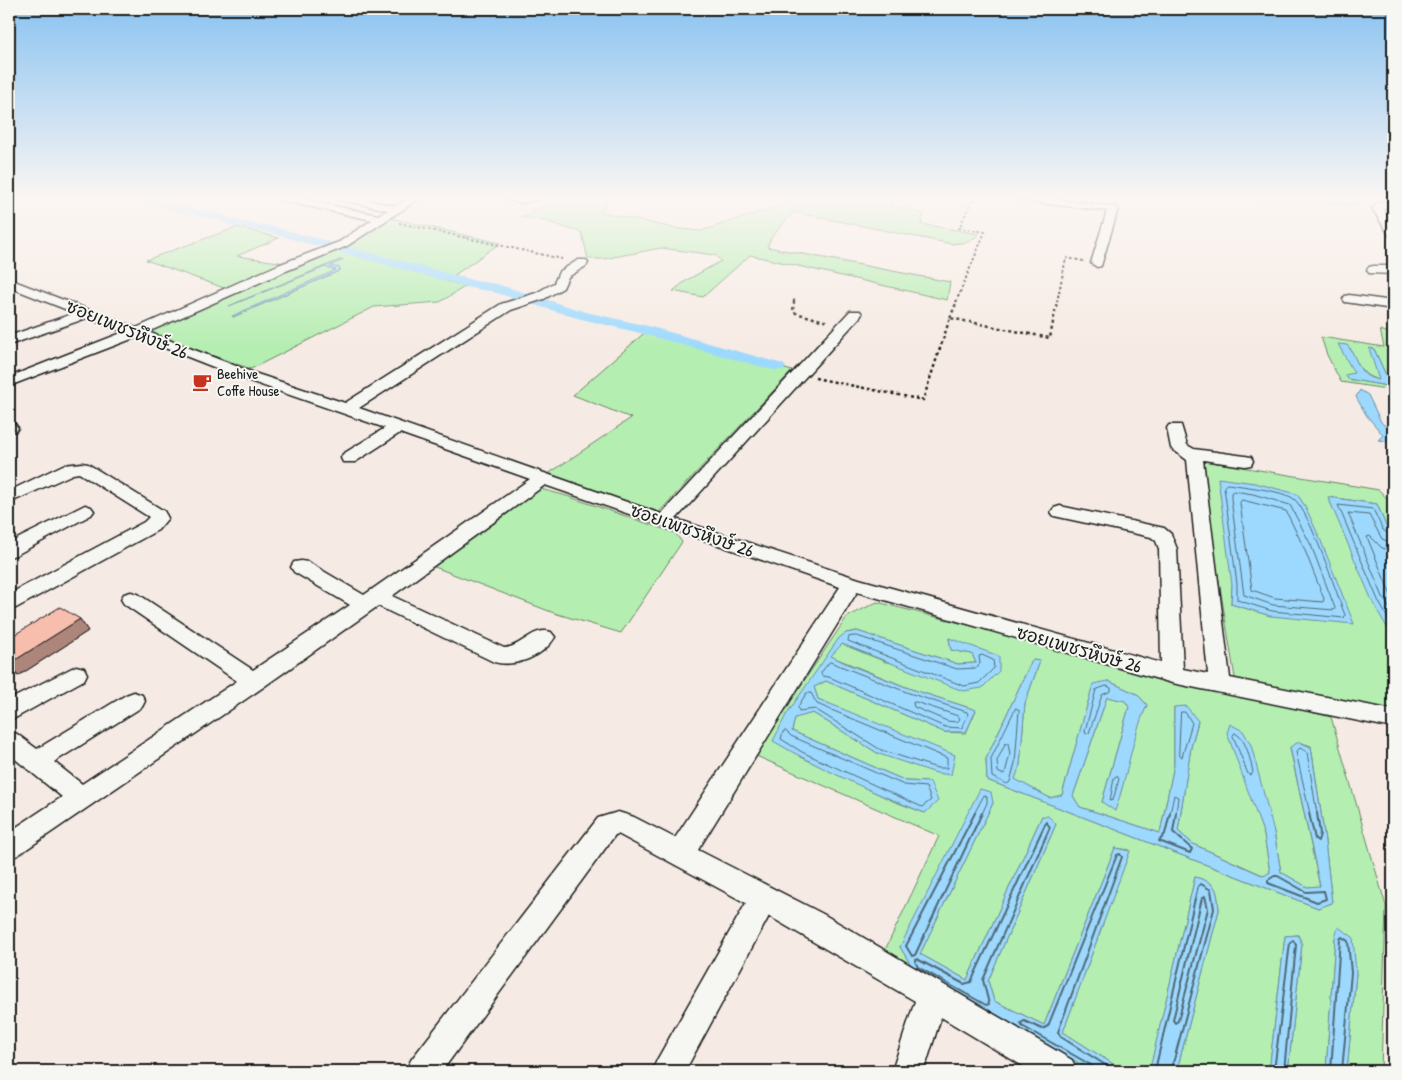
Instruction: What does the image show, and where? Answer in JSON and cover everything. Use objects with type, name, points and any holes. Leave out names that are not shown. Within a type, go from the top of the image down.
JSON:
[{"type":"street","points":[[9,382],[135,333],[334,247]]},
{"type":"street","points":[[1097,263],[1102,247]]},
{"type":"street","points":[[347,408],[506,307],[527,301],[559,285],[564,275],[582,263]]},
{"type":"street","points":[[1373,270],[1393,270]]},
{"type":"street","name":"ซอยเพชรหึงษ์ 26","points":[[9,283],[249,376],[347,408],[664,521],[852,584],[1172,675],[1393,719]]},
{"type":"street","points":[[1349,299],[1393,305]]},
{"type":"street","points":[[9,342],[87,313]]},
{"type":"street","points":[[664,521],[855,314]]},
{"type":"street","points":[[348,458],[398,427]]},
{"type":"street","points":[[1175,428],[1179,448],[1195,459],[1220,686]]},
{"type":"street","points":[[1190,454],[1245,461]]},
{"type":"street","points":[[9,498],[69,469],[82,468],[158,515],[159,518],[151,526],[9,603]]},
{"type":"street","points":[[9,847],[254,682],[543,478]]},
{"type":"street","points":[[9,551],[85,511]]},
{"type":"street","points":[[1060,512],[1157,532],[1164,538],[1168,549],[1172,675]]},
{"type":"street","points":[[301,567],[371,601],[502,656],[520,656],[544,637]]},
{"type":"street","points":[[680,854],[852,584]]},
{"type":"street","points":[[131,599],[254,682]]},
{"type":"street","points":[[9,711],[76,674]]},
{"type":"street","points":[[35,762],[134,701]]},
{"type":"street","points":[[9,741],[82,798]]},
{"type":"street","points":[[422,1071],[608,826],[618,823],[813,924],[1061,1071]]},
{"type":"street","points":[[668,1071],[764,898]]},
{"type":"street","points":[[908,1071],[932,995]]},
{"type":"path","points":[[510,247],[582,263]]},
{"type":"path","points":[[801,374],[923,400],[950,318],[979,247]]},
{"type":"path","points":[[950,318],[1050,338],[1066,258],[1097,263]]},
{"type":"path","points":[[794,299],[793,307],[796,313],[844,326]]},
{"type":"green space","points":[[181,247],[257,247],[237,256],[299,265],[345,247],[494,247],[446,281],[466,286],[440,302],[374,307],[251,369],[146,331],[235,292],[146,260]],"holes":[[[342,260],[329,266],[340,269],[339,271],[233,317],[336,271],[325,267],[236,303]]]},
{"type":"green space","points":[[585,247],[769,247],[950,282],[947,300],[750,255],[703,297],[673,291],[687,280],[721,261],[715,255],[661,248],[603,259],[588,259]]},
{"type":"green space","points":[[650,328],[792,371],[659,512],[548,474],[631,418],[573,395]]},
{"type":"green space","points":[[1380,330],[1393,334],[1393,341],[1390,337],[1393,356],[1393,383],[1389,382],[1374,349],[1380,380],[1364,373],[1350,348],[1354,374],[1348,379],[1393,387],[1393,390],[1341,382],[1327,355],[1321,337],[1384,347]]},
{"type":"green space","points":[[1199,460],[1379,490],[1393,505],[1393,534],[1386,526],[1377,504],[1328,497],[1393,635],[1393,712],[1236,684]],"holes":[[[1232,585],[1271,616],[1231,604]]]},
{"type":"green space","points":[[537,488],[567,496],[675,533],[682,542],[621,633],[554,613],[432,566]]},
{"type":"green space","points":[[877,602],[1331,717],[1386,906],[1381,1071],[1347,1071],[1356,973],[1335,938],[1326,1071],[1288,1071],[1302,944],[1298,935],[1285,936],[1269,1071],[1173,1071],[1179,1062],[1219,910],[1218,896],[1212,884],[1195,877],[1151,1065],[1142,1071],[1124,1071],[1063,1032],[1130,850],[1115,848],[1044,1025],[994,1001],[988,981],[1056,824],[1042,816],[967,980],[920,954],[993,803],[900,947],[914,970],[1093,1071],[1046,1071],[876,969],[939,836],[754,755],[847,617]],"holes":[[[857,631],[958,664],[976,663],[972,654],[951,650],[949,638],[999,671],[886,662],[842,644],[830,656],[911,689],[976,710],[966,733],[944,732],[826,681],[814,687],[818,699],[847,712],[879,754],[813,713],[795,717],[792,731],[906,781],[930,782],[925,813],[893,801],[799,756],[786,715],[846,633]],[[1032,660],[1040,661],[1025,703],[1020,765],[1014,779],[1050,798],[1062,795],[1093,685],[1108,681],[1137,694],[1147,705],[1136,728],[1120,795],[1102,802],[1129,707],[1126,701],[1107,697],[1073,796],[1080,807],[1160,833],[1174,765],[1174,707],[1198,722],[1191,747],[1178,831],[1193,844],[1265,876],[1270,872],[1264,835],[1251,795],[1274,832],[1281,872],[1307,887],[1320,887],[1290,748],[1299,742],[1311,746],[1332,903],[1318,908],[987,780],[986,759]]]},
{"type":"water","points":[[340,260],[343,260],[330,266],[340,268],[339,271],[232,316],[336,270],[325,267],[229,306]]},
{"type":"water","points":[[1338,344],[1347,345],[1362,371],[1371,378],[1379,380],[1369,348],[1374,349],[1389,382],[1393,383],[1393,387],[1348,379],[1345,375],[1354,373]]},
{"type":"water","points":[[1360,390],[1368,395],[1381,422],[1393,433],[1393,442],[1378,440],[1383,435],[1367,416],[1356,397]]},
{"type":"water","points":[[1218,478],[1255,483],[1297,494],[1305,506],[1321,541],[1354,624],[1271,616],[1231,604],[1232,585]]},
{"type":"water","points":[[1328,497],[1377,504],[1386,526],[1393,534],[1393,635],[1373,603]]},
{"type":"water","points":[[857,631],[958,664],[976,663],[972,654],[951,650],[949,638],[999,656],[999,671],[982,688],[963,691],[842,644],[831,656],[911,689],[976,710],[966,732],[944,732],[826,681],[814,687],[818,699],[955,755],[951,775],[936,773],[879,754],[813,713],[795,718],[792,731],[906,781],[930,782],[938,801],[925,813],[847,780],[773,741],[786,715],[839,638],[846,633]]},
{"type":"water","points":[[1032,660],[1040,661],[1025,703],[1020,765],[1015,779],[1050,798],[1062,795],[1093,684],[1108,681],[1137,694],[1147,705],[1137,731],[1115,811],[1102,802],[1129,707],[1125,701],[1107,697],[1073,796],[1080,807],[1160,833],[1174,765],[1174,707],[1186,706],[1198,721],[1191,747],[1178,831],[1193,844],[1264,876],[1270,872],[1264,835],[1227,733],[1230,724],[1243,731],[1251,745],[1274,832],[1281,872],[1307,887],[1320,886],[1290,747],[1299,742],[1311,747],[1332,903],[1318,908],[987,780],[986,759]]},
{"type":"water","points":[[980,789],[991,792],[993,803],[920,954],[967,980],[1042,816],[1048,816],[1056,824],[988,981],[994,1001],[1044,1025],[1115,848],[1130,851],[1063,1032],[1124,1071],[1093,1071],[914,970],[900,947]]},
{"type":"water","points":[[1195,877],[1212,884],[1218,896],[1219,910],[1179,1062],[1173,1071],[1142,1071],[1151,1064]]},
{"type":"water","points":[[1338,927],[1353,937],[1356,973],[1347,1071],[1326,1071],[1335,938]]},
{"type":"water","points":[[1298,935],[1302,944],[1288,1071],[1269,1071],[1285,936]]},
{"type":"building","points":[[60,607],[80,619],[9,664],[9,638]]},
{"type":"waterway","points":[[336,247],[475,285],[492,287],[582,315],[643,329],[778,367]]},
{"type":"place","name":"Beehive Coffe House","points":[[202,382]]}]
